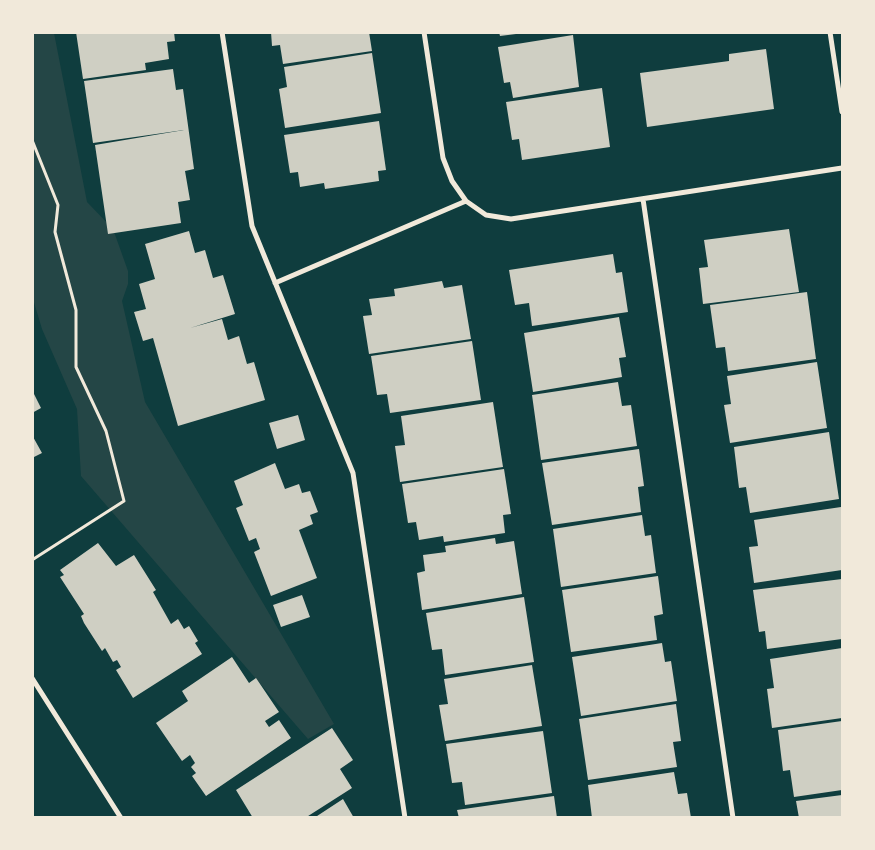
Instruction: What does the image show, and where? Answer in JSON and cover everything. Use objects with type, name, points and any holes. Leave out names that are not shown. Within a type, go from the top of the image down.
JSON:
[{"type":"street","points":[[222,32],[252,226],[353,473],[405,816]]},
{"type":"street","points":[[424,32],[443,158],[452,181],[466,201],[486,215],[511,219],[842,168]]},
{"type":"street","points":[[830,32],[842,112]]},
{"type":"street","points":[[643,199],[733,818]]},
{"type":"street","points":[[275,283],[466,201]]},
{"type":"street","points":[[32,678],[121,818]]},
{"type":"path","points":[[32,140],[58,205],[55,232],[76,310],[76,367],[106,431],[124,501],[32,560]]},
{"type":"shaded area","points":[[32,33],[54,33],[87,202],[113,229],[128,271],[128,284],[122,301],[145,402],[334,724],[308,739],[81,476],[77,409],[42,329],[33,299]]},
{"type":"building","points":[[76,32],[174,32],[175,41],[167,42],[169,59],[145,63],[146,70],[83,79]]},
{"type":"building","points":[[271,32],[369,32],[372,51],[283,64],[280,45],[272,46]]},
{"type":"building","points":[[499,32],[515,32],[516,34],[500,36]]},
{"type":"building","points":[[573,35],[579,87],[513,98],[510,82],[504,83],[498,47]]},
{"type":"building","points":[[766,49],[774,109],[647,127],[640,73],[729,61],[729,54]]},
{"type":"building","points":[[372,53],[381,113],[285,128],[279,89],[287,87],[284,67]]},
{"type":"building","points":[[173,69],[176,90],[183,89],[194,169],[185,171],[190,200],[178,202],[181,223],[108,234],[95,145],[184,130],[93,143],[84,81]]},
{"type":"building","points":[[602,88],[610,147],[522,160],[519,139],[512,140],[506,102]]},
{"type":"building","points":[[379,121],[386,170],[378,171],[379,181],[325,189],[324,183],[300,187],[298,172],[290,173],[284,135]]},
{"type":"building","points":[[789,229],[799,292],[703,304],[699,268],[708,267],[704,240]]},
{"type":"building","points":[[189,231],[195,253],[205,250],[213,278],[223,275],[235,314],[190,328],[222,319],[228,340],[239,336],[247,364],[254,362],[265,400],[178,426],[153,338],[143,341],[134,312],[146,309],[139,284],[155,279],[145,244]]},
{"type":"building","points":[[613,254],[616,273],[622,272],[628,312],[532,326],[529,303],[515,305],[509,270]]},
{"type":"building","points":[[442,281],[444,288],[462,285],[471,339],[369,354],[363,316],[372,315],[369,299],[395,296],[394,289]]},
{"type":"building","points":[[807,292],[816,359],[728,371],[725,347],[716,348],[710,305]]},
{"type":"building","points":[[619,317],[626,357],[619,358],[622,377],[533,392],[524,333]]},
{"type":"building","points":[[472,341],[481,400],[390,413],[387,394],[377,395],[371,356]]},
{"type":"building","points":[[817,362],[827,428],[730,443],[724,405],[731,404],[727,376]]},
{"type":"building","points":[[618,382],[622,406],[631,405],[637,446],[541,460],[532,395]]},
{"type":"building","points":[[32,390],[41,408],[32,413]]},
{"type":"building","points":[[493,402],[503,467],[400,482],[395,446],[405,445],[401,416]]},
{"type":"building","points":[[298,415],[305,440],[277,449],[269,423]]},
{"type":"building","points":[[829,432],[839,499],[750,513],[746,487],[739,488],[734,447]]},
{"type":"building","points":[[32,435],[42,453],[32,458]]},
{"type":"building","points":[[639,449],[644,486],[638,487],[641,512],[552,525],[542,463]]},
{"type":"building","points":[[275,463],[285,489],[299,484],[302,493],[310,491],[318,512],[310,515],[313,524],[299,530],[317,578],[271,596],[254,552],[260,549],[256,538],[249,541],[236,508],[243,505],[234,481]]},
{"type":"building","points":[[504,469],[511,514],[503,515],[505,533],[444,542],[443,536],[419,540],[416,522],[408,523],[402,484]]},
{"type":"building","points":[[841,507],[842,570],[754,583],[749,547],[758,546],[754,520]]},
{"type":"building","points":[[642,515],[645,536],[651,535],[656,573],[561,587],[553,529]]},
{"type":"building","points":[[495,538],[496,544],[514,541],[522,594],[422,610],[417,573],[425,571],[423,555],[446,552],[445,546]]},
{"type":"building","points":[[98,543],[116,566],[134,555],[156,590],[153,592],[171,624],[178,619],[184,629],[189,626],[198,641],[195,643],[202,654],[133,698],[116,670],[121,667],[117,660],[113,662],[105,648],[102,651],[84,623],[81,616],[84,614],[60,577],[64,575],[60,570]]},
{"type":"building","points":[[658,576],[663,614],[654,616],[657,640],[571,652],[562,590]]},
{"type":"building","points":[[842,579],[842,639],[767,649],[765,631],[759,632],[753,590]]},
{"type":"building","points":[[302,595],[310,617],[281,627],[273,605]]},
{"type":"building","points":[[524,597],[534,662],[445,675],[442,649],[432,650],[426,613]]},
{"type":"building","points":[[662,643],[665,662],[671,661],[677,701],[581,716],[572,657]]},
{"type":"building","points":[[842,648],[842,718],[772,728],[767,689],[774,688],[770,659]]},
{"type":"building","points":[[232,657],[249,683],[256,678],[279,712],[265,721],[269,727],[279,720],[291,738],[206,796],[192,776],[196,773],[191,767],[195,763],[190,755],[182,761],[156,723],[188,701],[182,691]]},
{"type":"building","points":[[532,665],[542,726],[445,741],[439,705],[448,704],[444,679]]},
{"type":"building","points":[[676,704],[681,741],[673,742],[677,767],[588,780],[579,719]]},
{"type":"building","points":[[842,721],[842,790],[794,797],[790,770],[783,771],[778,730]]},
{"type":"building","points":[[332,728],[353,760],[340,769],[352,788],[305,818],[253,818],[236,790]]},
{"type":"building","points":[[543,731],[552,793],[465,805],[462,782],[452,783],[446,744]]},
{"type":"building","points":[[674,772],[678,794],[687,793],[691,818],[592,818],[588,785]]},
{"type":"building","points":[[842,795],[842,818],[799,818],[796,801]]},
{"type":"building","points":[[554,796],[557,818],[459,818],[457,810]]},
{"type":"building","points":[[343,799],[354,818],[314,818]]}]
